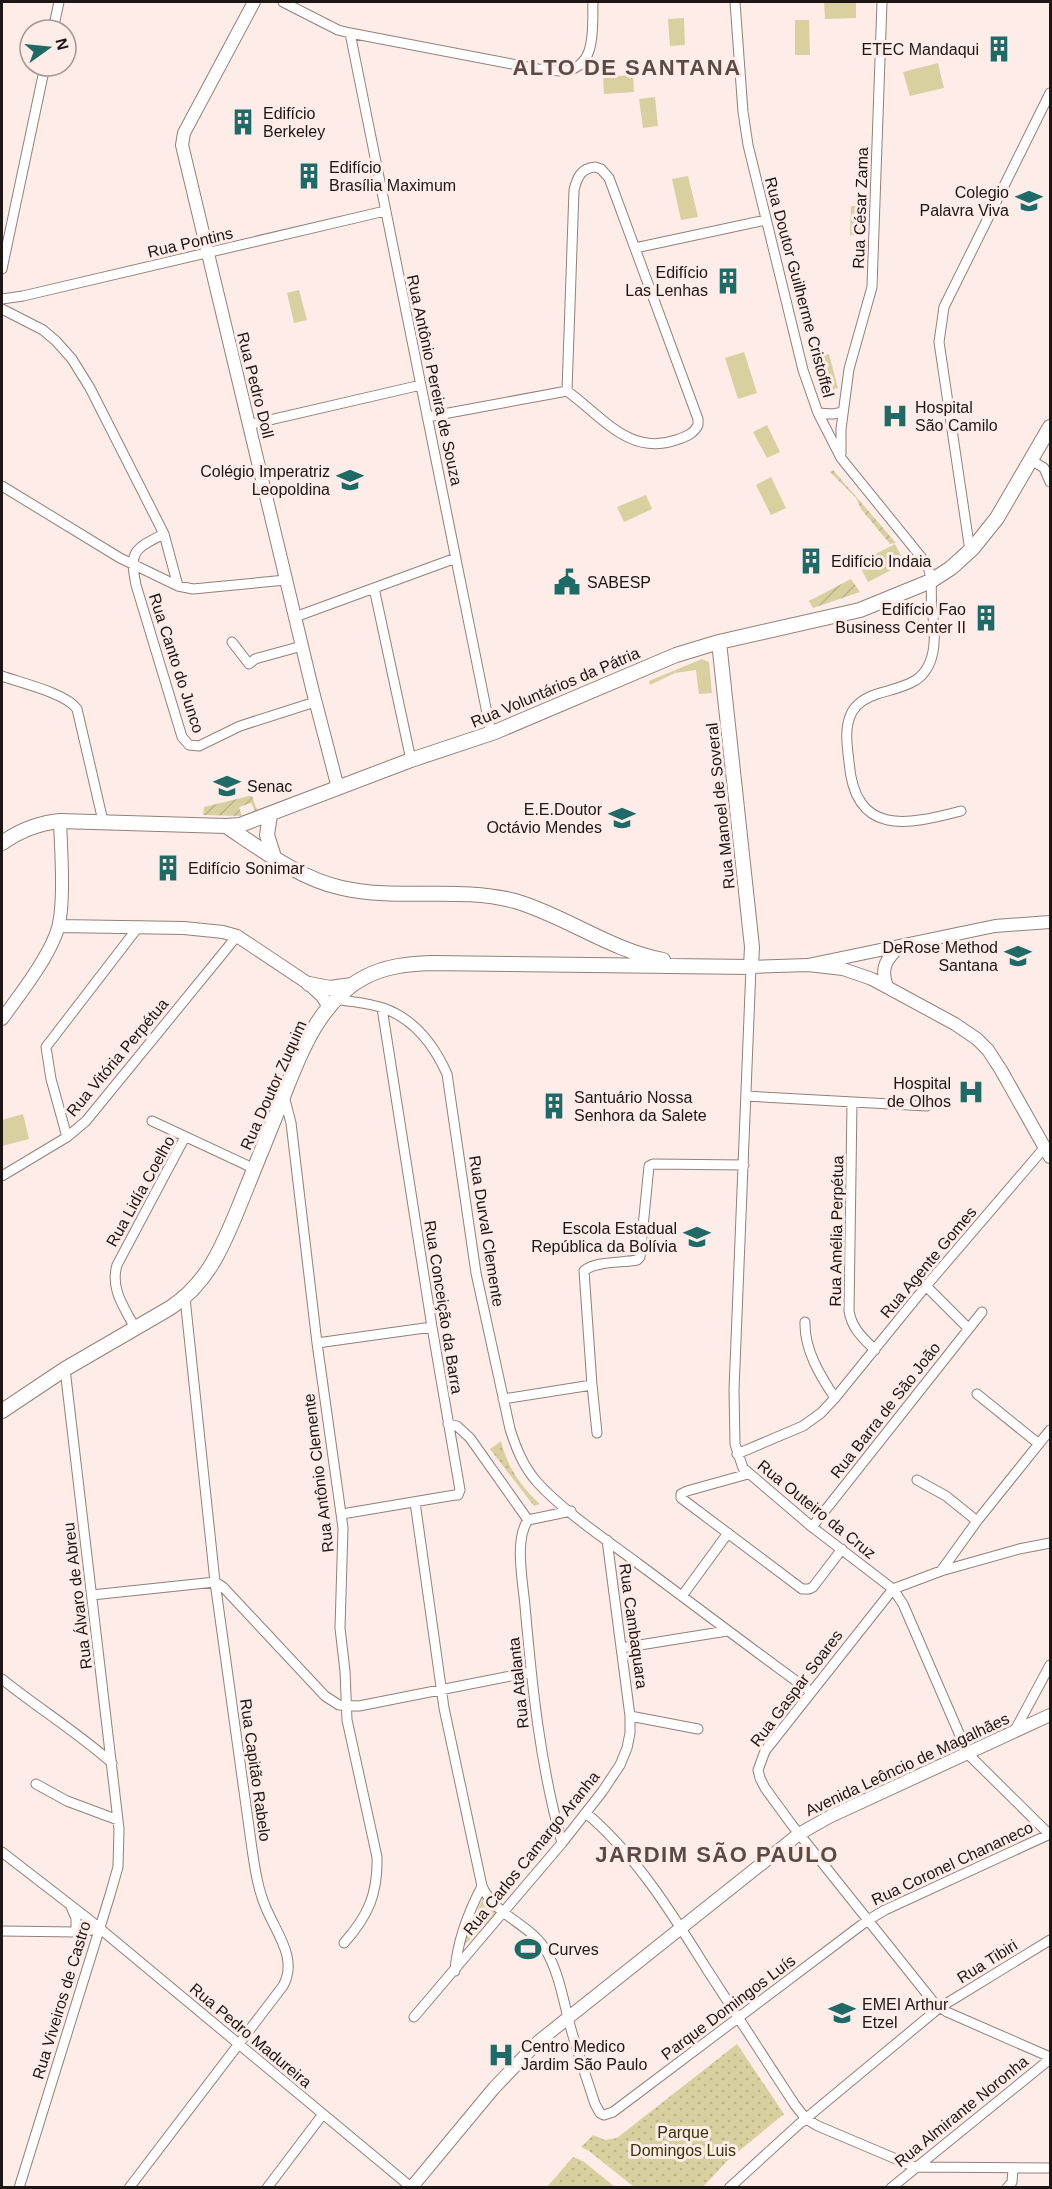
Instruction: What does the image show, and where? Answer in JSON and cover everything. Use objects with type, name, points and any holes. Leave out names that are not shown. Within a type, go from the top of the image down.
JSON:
[{"type":"main road","name":"Rua Pedro Doll","points":[[254,2],[193,114],[184,133],[182,145],[315,702],[338,788]]},
{"type":"main road","name":"Rua Voluntários da Pátria","points":[[2,843],[44,822],[103,821],[240,825],[411,760],[490,734],[676,655],[719,642],[860,610],[931,581],[970,551],[997,518],[1050,427]]},
{"type":"main road","name":"Rua Manoel de Soveral","points":[[719,642],[752,947],[751,967]]},
{"type":"main road","points":[[270,815],[267,835],[274,857]]},
{"type":"main road","points":[[2,1020],[48,951],[59,926],[61,907],[60,821]]},
{"type":"main road","points":[[226,826],[310,878],[343,888],[372,892],[488,895],[516,902],[555,917],[625,949],[665,960],[672,966]]},
{"type":"main road","name":"Rua Doutor Zuquim","points":[[2,1411],[65,1369],[185,1298],[200,1284],[218,1256],[311,1035],[333,1003],[352,985],[365,977],[385,969],[417,963],[751,967],[808,965],[995,926],[1050,922]]},
{"type":"main road","points":[[59,926],[209,930],[237,936],[309,984],[333,1003]]},
{"type":"main road","points":[[887,987],[883,972],[885,963],[901,945]]},
{"type":"main road","points":[[808,965],[830,967],[859,974],[955,1024],[977,1039],[988,1050],[1001,1070],[1048,1152]]},
{"type":"main road","points":[[309,984],[330,988],[352,985]]},
{"type":"main road","name":"Avenida Leôncio de Magalhães","points":[[411,2187],[507,2074],[539,2041],[799,1834],[829,1817],[1050,1715]]},
{"type":"street","points":[[56,18],[59,2]]},
{"type":"street","points":[[284,2],[338,30],[350,33],[538,69],[562,71],[574,69],[587,58],[590,50],[593,2]]},
{"type":"street","name":"Rua Doutor Guilherme Cristoffel","points":[[735,2],[743,112],[748,145],[803,370],[818,413],[840,458],[927,563],[931,573],[931,600],[935,630],[929,665],[915,680],[872,696],[853,710],[847,735],[849,767],[859,800],[867,809],[889,821],[905,823],[961,811]]},
{"type":"street","name":"Rua César Zama","points":[[840,458],[843,412],[850,363],[872,287],[882,2]]},
{"type":"street","name":"Rua Antônio Pereira de Souza","points":[[350,33],[490,734]]},
{"type":"street","points":[[2,269],[42,78]]},
{"type":"street","points":[[970,551],[939,342],[944,307],[1050,93]]},
{"type":"street","points":[[428,417],[567,392],[626,437],[636,442],[656,445],[668,443],[690,435],[698,425],[697,415],[606,173],[595,167],[584,171],[579,176],[574,190],[567,392]]},
{"type":"street","name":"Rua Pontins","points":[[2,299],[385,212]]},
{"type":"street","points":[[635,248],[766,220]]},
{"type":"street","points":[[2,309],[43,330],[72,359],[90,388],[164,534],[178,586]]},
{"type":"street","points":[[248,424],[421,385]]},
{"type":"street","points":[[818,413],[843,412]]},
{"type":"street","points":[[1031,460],[1044,468],[1050,482]]},
{"type":"street","points":[[2,486],[132,563],[178,586],[193,589],[211,588],[286,580]]},
{"type":"street","points":[[132,563],[140,548],[164,534]]},
{"type":"street","points":[[295,617],[456,558]]},
{"type":"street","name":"Rua Canto do Junco","points":[[132,563],[136,585],[175,716],[183,737],[189,745],[198,746],[240,726],[315,702]]},
{"type":"street","points":[[374,588],[411,760]]},
{"type":"street","points":[[232,642],[249,664],[255,659],[302,646]]},
{"type":"street","points":[[2,676],[62,697],[74,704],[103,821]]},
{"type":"street","points":[[67,1137],[49,1070],[46,1047],[140,927]]},
{"type":"street","name":"Rua Vitória Perpétua","points":[[2,1176],[67,1137],[96,1109],[237,936]]},
{"type":"street","name":"Rua Outeiro da Cruz","points":[[751,967],[734,1390],[734,1434],[737,1454],[748,1474],[893,1589],[903,1604],[968,1754],[1050,1834]]},
{"type":"street","name":"Rua Durval Clemente","points":[[333,1003],[382,1008],[411,1023],[427,1038],[439,1055],[447,1074],[477,1274],[503,1399],[516,1449],[525,1466],[537,1482],[607,1540],[810,1691]]},
{"type":"street","name":"Rua Conceição da Barra","points":[[342,1514],[455,1495],[459,1492],[382,1008]]},
{"type":"street","name":"Rua Antônio Clemente","points":[[284,1096],[291,1123],[317,1343],[342,1514],[344,1543],[340,1628],[349,1733],[374,1838],[378,1878],[366,1913],[344,1943]]},
{"type":"street","points":[[746,1096],[927,1106]]},
{"type":"street","name":"Rua Amélia Perpétua","points":[[852,1102],[849,1311],[856,1331],[875,1350]]},
{"type":"street","points":[[152,1121],[185,1137]]},
{"type":"street","name":"Rua Lidía Coelho","points":[[135,1328],[115,1288],[115,1273],[185,1137],[255,1168]]},
{"type":"street","name":"Rua Agente Gomes","points":[[737,1454],[803,1426],[821,1413],[836,1398],[926,1286],[1048,1152]]},
{"type":"street","points":[[597,1433],[584,1271],[596,1265],[637,1260],[640,1257],[649,1166],[653,1164],[744,1165]]},
{"type":"street","points":[[926,1286],[968,1329]]},
{"type":"street","name":"Rua Capitão Rabelo","points":[[129,2187],[283,1986],[288,1976],[289,1964],[282,1940],[266,1908],[257,1877],[215,1582],[185,1298]]},
{"type":"street","name":"Rua Barra de São João","points":[[812,1527],[982,1312]]},
{"type":"street","points":[[805,1322],[806,1338],[812,1356],[836,1398]]},
{"type":"street","points":[[317,1343],[432,1327]]},
{"type":"street","name":"Rua Álvaro de Abreu","points":[[65,1369],[118,1820]]},
{"type":"street","points":[[503,1399],[592,1385]]},
{"type":"street","points":[[977,1394],[1039,1444]]},
{"type":"street","points":[[448,1424],[457,1426],[470,1438],[528,1520],[571,1511]]},
{"type":"street","points":[[940,1571],[1050,1430]]},
{"type":"street","points":[[748,1474],[681,1494],[681,1498],[806,1590],[813,1587],[842,1549]]},
{"type":"street","points":[[917,1480],[946,1496],[977,1521]]},
{"type":"street","points":[[415,1502],[441,1690],[482,1886],[489,1900],[531,1932],[548,1954],[560,1985],[568,2016]]},
{"type":"street","name":"Rua Atalanta","points":[[528,1520],[520,1542],[531,1672],[546,1774],[562,1842]]},
{"type":"street","points":[[682,1596],[728,1533]]},
{"type":"street","name":"Rua Cambaquara","points":[[607,1540],[630,1716]]},
{"type":"street","name":"Rua Gaspar Soares","points":[[1050,1543],[1019,1549],[940,1571],[893,1589],[810,1691],[765,1751],[758,1770],[765,1788],[799,1834],[939,2008],[1050,2058]]},
{"type":"street","points":[[92,1594],[215,1582],[223,1587],[325,1696],[339,1706],[346,1707],[531,1672]]},
{"type":"street","points":[[621,1648],[727,1631]]},
{"type":"street","points":[[1014,1732],[1050,1665]]},
{"type":"street","points":[[2,1679],[37,1707],[84,1738],[112,1763]]},
{"type":"street","points":[[630,1716],[698,1729]]},
{"type":"street","name":"Rua Carlos Camargo Aranha","points":[[414,2017],[586,1813],[620,1765],[630,1733],[630,1716]]},
{"type":"street","points":[[36,1784],[76,1806],[118,1820]]},
{"type":"street","points":[[586,1813],[603,1827],[626,1852],[681,1928],[806,2119],[915,2167],[938,2169],[1050,2168]]},
{"type":"street","name":"Rua Viveiros de Castro","points":[[18,2187],[118,1867],[120,1841],[118,1820]]},
{"type":"street","name":"Rua Coronel Chananeco","points":[[868,1920],[1050,1834]]},
{"type":"street","name":"Rua Pedro Madureira","points":[[2,1852],[99,1929],[411,2187]]},
{"type":"street","name":"Rua Carlos Camargo Aranha","points":[[455,1971],[459,1945],[469,1914],[482,1886]]},
{"type":"street","points":[[71,1907],[76,1918],[76,1932]]},
{"type":"street","name":"Parque Domingos Luís","points":[[568,2016],[595,2104],[600,2113],[604,2115],[613,2112],[739,2019],[868,1920]]},
{"type":"street","points":[[2,1931],[76,1932],[99,1929]]},
{"type":"street","name":"Rua Tibiri","points":[[939,2008],[1050,1940]]},
{"type":"street","points":[[729,2187],[806,2119],[939,2008]]},
{"type":"street","name":"Rua Almirante Noronha","points":[[891,2187],[1050,2058]]},
{"type":"street","points":[[267,2187],[323,2114]]},
{"type":"street","points":[[933,2152],[930,2161],[938,2169]]},
{"type":"street","points":[[1007,2187],[1012,2182],[1012,2169]]},
{"type":"green space","points":[[824,2],[856,2],[856,18],[825,19]]},
{"type":"green space","points":[[684,18],[685,45],[670,46],[668,19]]},
{"type":"green space","points":[[795,20],[809,20],[810,55],[795,55]]},
{"type":"green space","points":[[938,63],[944,88],[910,96],[903,72]]},
{"type":"green space","points":[[633,75],[634,92],[604,94],[603,77]]},
{"type":"green space","points":[[655,97],[658,126],[643,128],[639,99]]},
{"type":"green space","points":[[688,176],[698,217],[681,220],[672,179]]},
{"type":"green space","points":[[851,206],[863,206],[863,236],[850,235]]},
{"type":"green space","points":[[299,290],[307,320],[294,323],[287,293]]},
{"type":"green space","points":[[744,352],[757,393],[738,399],[725,358]]},
{"type":"green space","points":[[829,354],[838,388],[821,392],[813,358]]},
{"type":"green space","points":[[767,425],[780,452],[767,458],[753,432]]},
{"type":"green space","points":[[833,470],[896,543],[890,544],[861,509],[856,498],[830,472]]},
{"type":"green space","points":[[771,477],[786,508],[771,515],[756,485]]},
{"type":"green space","points":[[646,495],[652,509],[624,522],[617,507]]},
{"type":"green space","points":[[895,544],[905,563],[868,582],[858,563]]},
{"type":"green space","points":[[851,579],[860,592],[813,608],[809,601]]},
{"type":"green space","points":[[702,659],[709,662],[712,693],[699,694],[696,670],[675,673],[650,685],[649,681]]},
{"type":"green space","points":[[252,796],[257,810],[255,811],[251,803],[239,807],[242,816],[203,815],[204,807]]},
{"type":"green space","points":[[23,1114],[29,1139],[2,1146],[2,1120]]},
{"type":"green space","points":[[501,1441],[516,1476],[540,1504],[534,1506],[490,1449]]},
{"type":"green space","points":[[483,1898],[499,1911],[461,1948]]},
{"type":"green space","name":"Parque Domingos Luis","points":[[737,2044],[784,2114],[728,2160],[703,2187],[634,2187],[581,2147],[593,2135],[605,2140],[617,2138]]},
{"type":"green space","name":"Parque Domingos Luis","points":[[573,2157],[583,2161],[615,2187],[547,2187]]},
{"type":"place","name":"ETEC Mandaqui","points":[[999,49]]},
{"type":"place","name":"Edifício Berkeley","points":[[243,122]]},
{"type":"place","name":"Edifício Brasília Maximum","points":[[309,176]]},
{"type":"place","name":"Colegio Palavra Viva","points":[[1029,201]]},
{"type":"place","name":"Edifício Las Lenhas","points":[[728,281]]},
{"type":"place","name":"Hospital São Camilo","points":[[895,416]]},
{"type":"place","name":"Colégio Imperatriz Leopoldina","points":[[350,480]]},
{"type":"place","name":"Edifício Indaia","points":[[811,561]]},
{"type":"place","name":"SABESP","points":[[567,582]]},
{"type":"place","name":"Edifício Fao Business Center II","points":[[986,618]]},
{"type":"place","name":"Senac","points":[[227,786]]},
{"type":"place","name":"E.E.Doutor Octávio Mendes","points":[[622,818]]},
{"type":"place","name":"Edifício Sonimar","points":[[168,868]]},
{"type":"place","name":"DeRose Method Santana","points":[[1018,956]]},
{"type":"place","name":"Hospital de Olhos","points":[[971,1092]]},
{"type":"place","name":"Santuário Nossa Senhora da Salete","points":[[554,1106]]},
{"type":"place","name":"Escola Estadual República da Bolívia","points":[[697,1237]]},
{"type":"place","name":"Curves","points":[[528,1949]]},
{"type":"place","name":"EMEI Arthur Etzel","points":[[842,2013]]},
{"type":"place","name":"Centro Medico Jardim São Paulo","points":[[501,2055]]},
{"type":"district","name":"ALTO DE SANTANA","points":[[627,67]]},
{"type":"district","name":"JARDIM SÃO PAULO","points":[[717,1854]]}]
